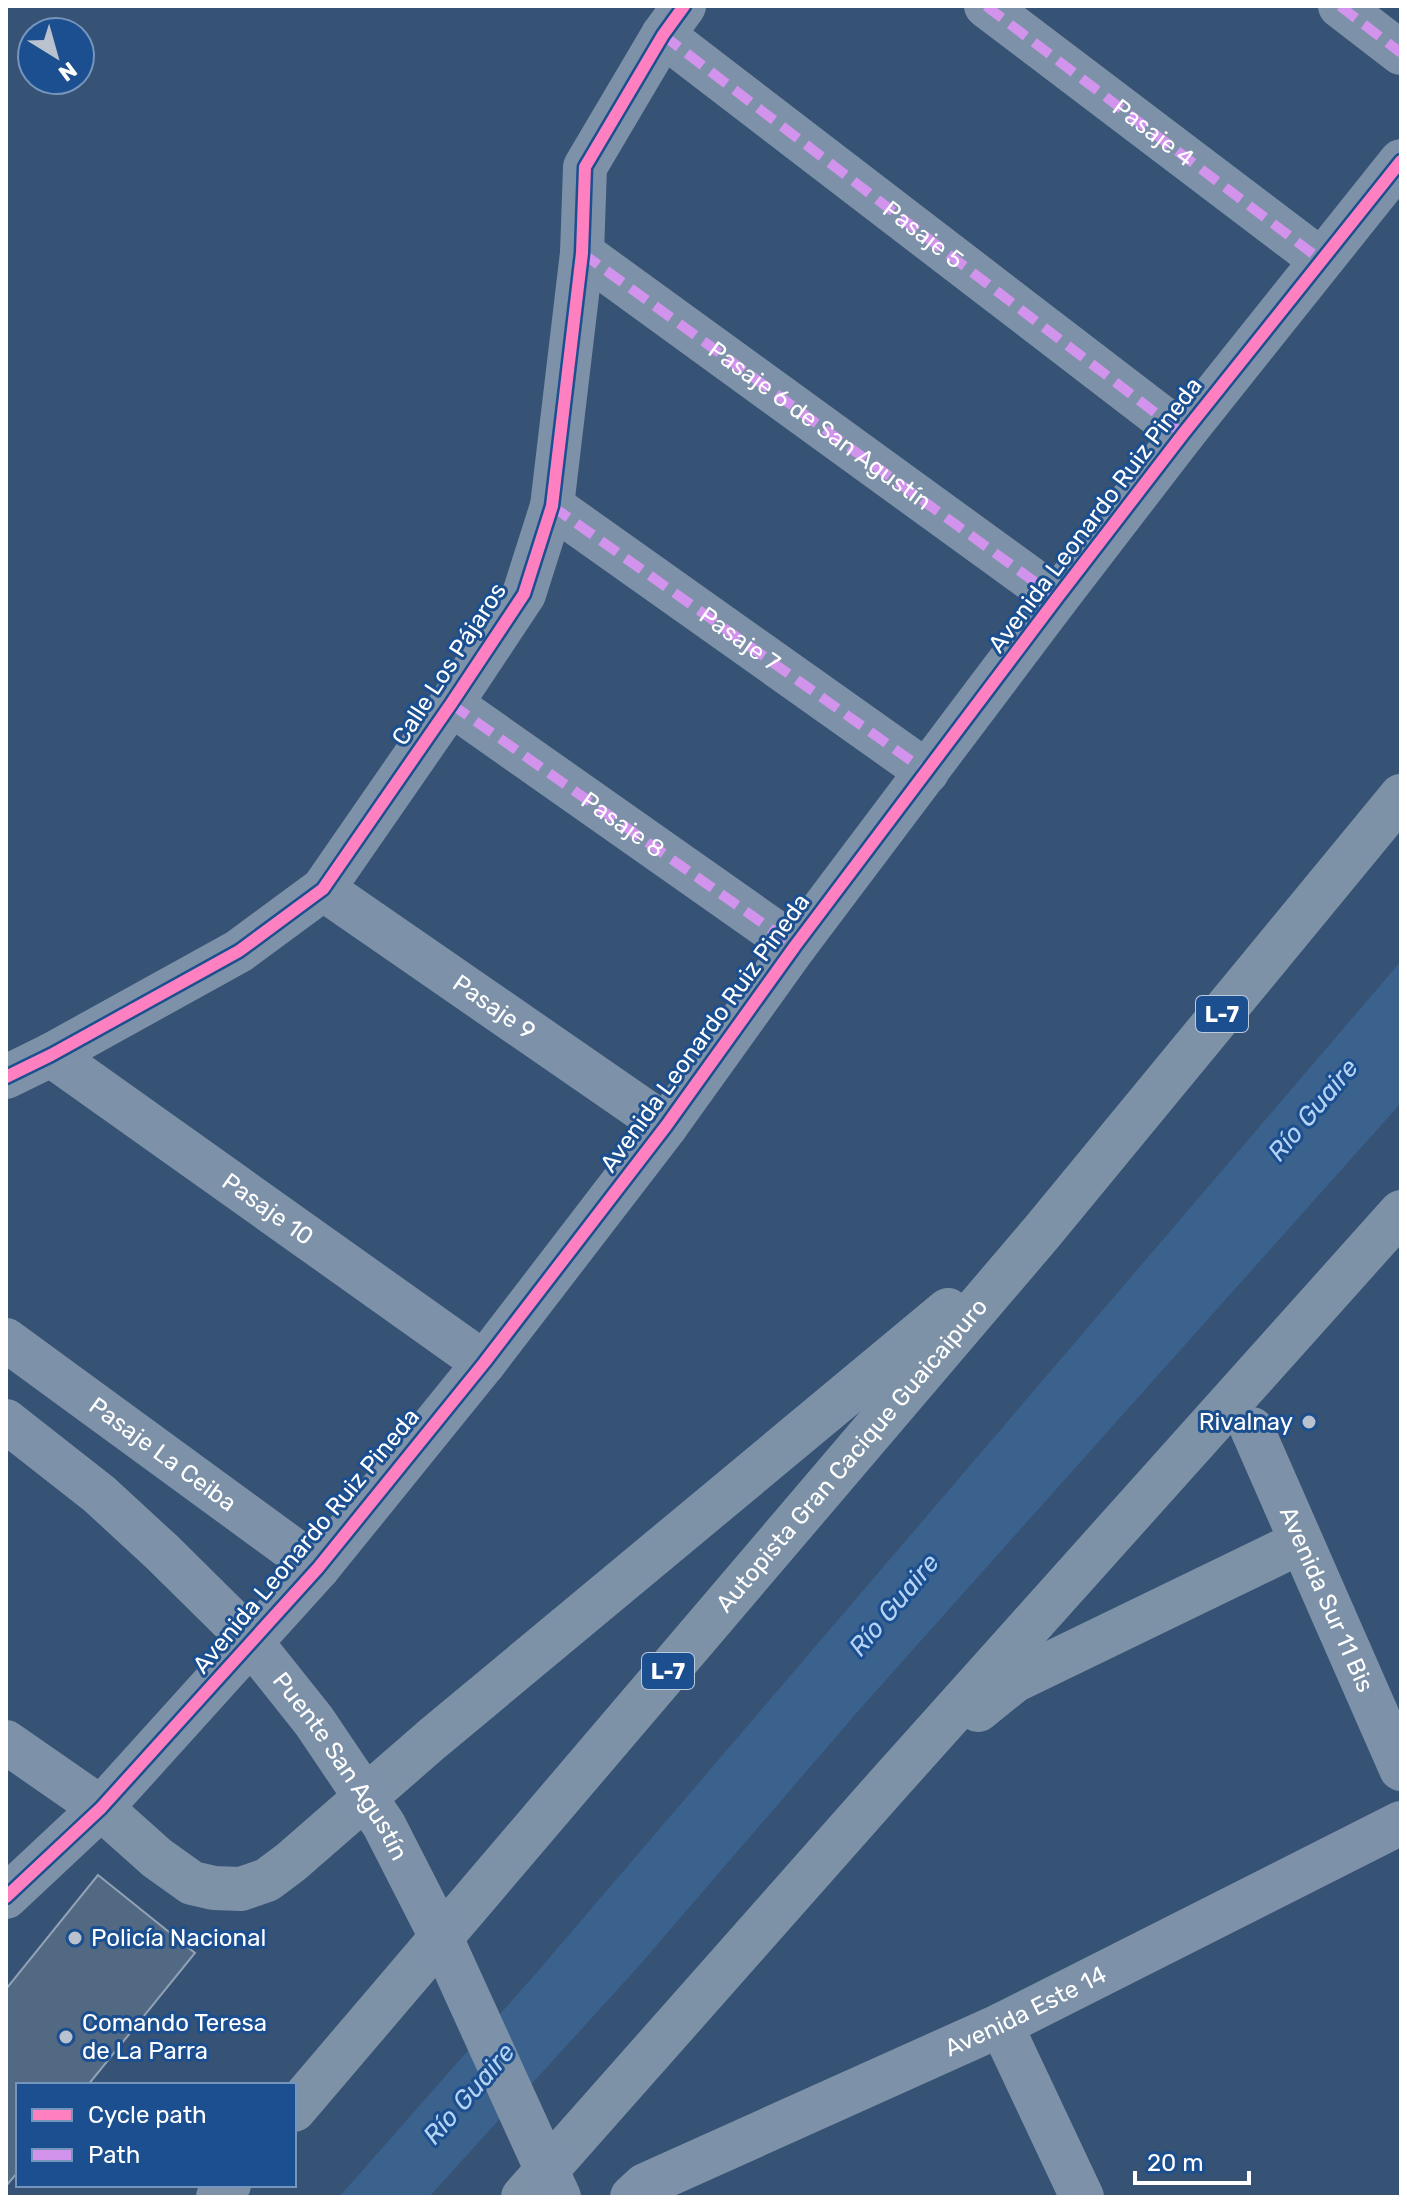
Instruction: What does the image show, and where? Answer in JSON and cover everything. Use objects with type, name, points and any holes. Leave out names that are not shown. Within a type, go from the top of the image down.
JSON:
[{"type":"highway","name":"Autopista Gran Cacique Guaicaipuro","points":[[296,2108],[1042,1232],[1401,796]]},
{"type":"highway","points":[[523,2197],[1401,1212]]},
{"type":"highway","points":[[101,1808],[157,1858],[192,1883],[241,1889],[267,1880],[1042,1232]]},
{"type":"highway","points":[[892,1780],[1014,1681],[1301,1542]]},
{"type":"street","name":"Pasaje 4","points":[[986,6],[1321,260]]},
{"type":"street","points":[[1340,6],[1401,53]]},
{"type":"street","name":"Calle Los Pájaros","points":[[6,1077],[239,951],[323,889],[524,594],[552,506],[582,253],[585,167],[673,21]]},
{"type":"street","name":"Pasaje 5","points":[[673,21],[1183,434]]},
{"type":"street","name":"Avenida Leonardo Ruiz Pineda","points":[[6,1897],[101,1808],[318,1568],[484,1363],[666,1126],[795,946],[1057,598],[1183,434],[1401,161]]},
{"type":"street","name":"Pasaje 6 de San Agustín","points":[[582,253],[1057,598]]},
{"type":"street","name":"Pasaje 7","points":[[552,506],[927,772]]},
{"type":"street","name":"Pasaje 8","points":[[451,704],[795,946]]},
{"type":"street","name":"Pasaje 9","points":[[323,889],[666,1126]]},
{"type":"street","name":"Pasaje 10","points":[[51,1055],[484,1363]]},
{"type":"street","name":"Pasaje La Ceiba","points":[[6,1340],[318,1568]]},
{"type":"street","name":"Puente San Agustín","points":[[6,1421],[99,1494],[162,1552],[243,1632],[314,1721],[384,1825],[411,1877],[559,2197]]},
{"type":"street","name":"Avenida Sur 11 Bis","points":[[1252,1429],[1401,1769]]},
{"type":"street","points":[[6,1742],[101,1808]]},
{"type":"street","name":"Avenida Este 14","points":[[642,2193],[1001,2025],[1401,1823]]},
{"type":"street","points":[[1001,2025],[1082,2197]]},
{"type":"water","name":"Río Guaire","points":[[1401,961],[1401,1103],[860,1709],[638,1967],[429,2197],[339,2197],[538,1971]]},
{"type":"building","name":"Comando Teresa de La Parra","points":[[98,1875],[195,1953],[90,2083],[16,2083],[16,2174],[6,2186],[6,1989]]},
{"type":"marked path","points":[[986,6],[1321,260]]},
{"type":"marked path","points":[[1340,6],[1401,53]]},
{"type":"marked path","points":[[663,35],[1183,434]]},
{"type":"marked path","points":[[582,253],[1057,598]]},
{"type":"marked path","points":[[552,506],[927,772]]},
{"type":"marked path","points":[[451,704],[795,946]]},
{"type":"cycle path","points":[[6,1077],[239,951],[323,889],[524,594],[552,506],[582,253],[585,167],[663,35],[684,6]]},
{"type":"cycle path","points":[[6,1897],[101,1808],[318,1568],[484,1363],[666,1126],[795,946],[1057,598],[1183,434],[1401,161]]},
{"type":"place","name":"Rivalnay","points":[[1309,1422]]},
{"type":"place","name":"Policía Nacional","points":[[75,1938]]},
{"type":"place","name":"Comando Teresa de La Parra","points":[[66,2037]]}]
